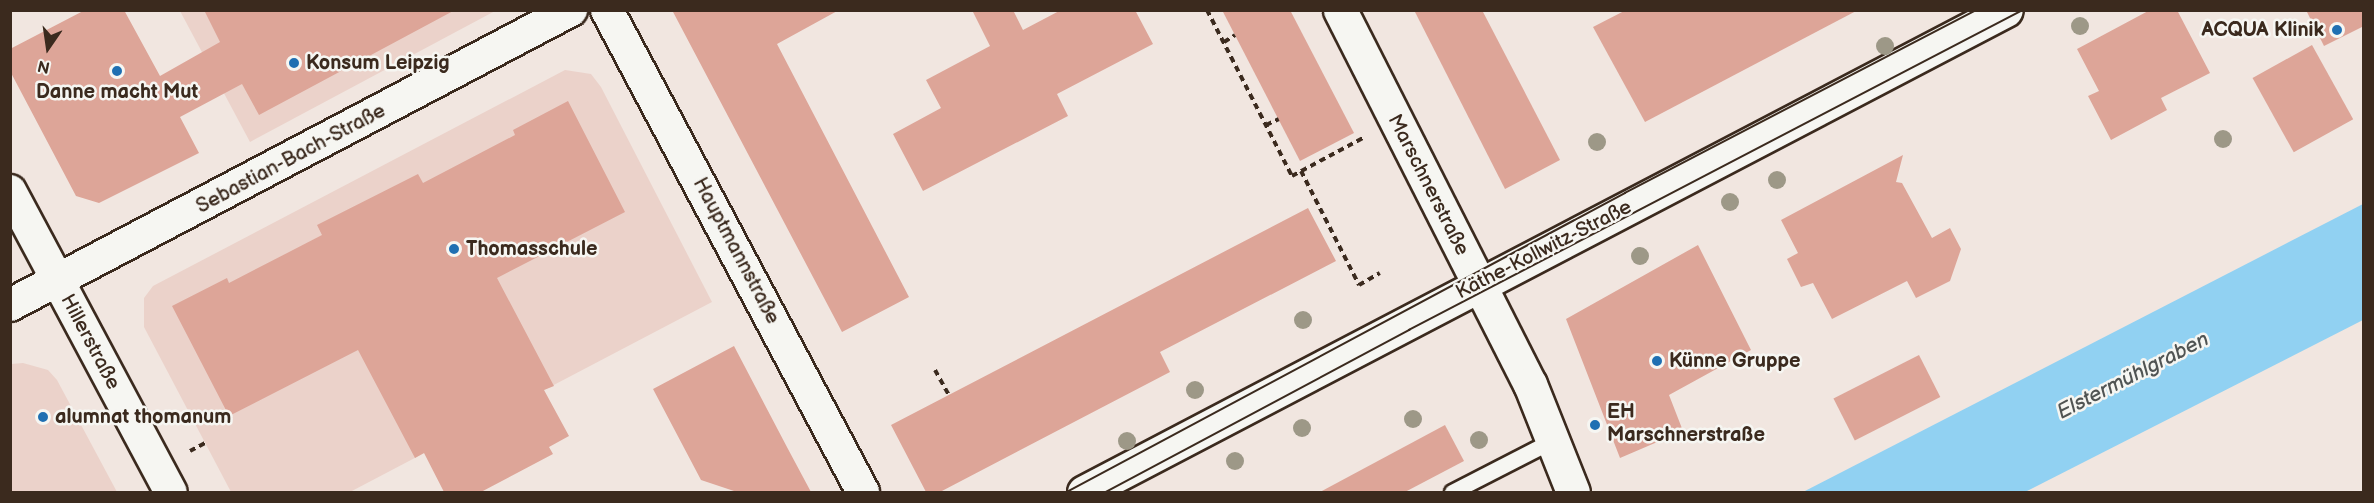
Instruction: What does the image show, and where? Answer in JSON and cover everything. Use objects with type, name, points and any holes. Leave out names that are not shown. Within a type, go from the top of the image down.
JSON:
[{"type":"main road","name":"Marschnerstraße","points":[[1340,10],[1530,384],[1573,492]]},
{"type":"main road","name":"Käthe-Kollwitz-Straße","points":[[1084,492],[1479,283],[2006,10]]},
{"type":"street","name":"Sebastian-Bach-Straße","points":[[10,305],[571,10]]},
{"type":"street","name":"Hauptmannstraße","points":[[607,10],[863,492]]},
{"type":"street","name":"Hillerstraße","points":[[10,190],[171,492]]},
{"type":"lane","points":[[1452,492],[1553,440]]},
{"type":"path","points":[[1207,10],[1292,176],[1395,122]]},
{"type":"path","points":[[1224,42],[1235,35]]},
{"type":"path","points":[[1266,125],[1279,119]]},
{"type":"path","points":[[1301,171],[1359,285],[1380,273]]},
{"type":"path","points":[[935,370],[949,395]]},
{"type":"shaded area","name":"Konsum Leipzig","points":[[180,11],[495,11],[250,142]]},
{"type":"shaded area","name":"Thomasschule","points":[[565,70],[591,74],[601,87],[712,302],[350,492],[231,492],[144,327],[144,298],[153,286]]},
{"type":"shaded area","name":"alumnat thomanum","points":[[23,363],[48,370],[57,380],[117,492],[11,492],[11,364]]},
{"type":"water","name":"Elstermühlgraben","points":[[2363,204],[2363,320],[2025,492],[1803,492]]},
{"type":"building","points":[[85,10],[124,10],[160,76],[220,42],[204,10],[455,10],[259,115],[242,84],[180,117],[199,153],[99,203],[76,196],[10,71],[10,49]]},
{"type":"building","points":[[672,10],[839,10],[777,44],[909,297],[842,332]]},
{"type":"building","points":[[972,10],[1013,10],[1023,30],[1061,10],[1135,10],[1153,44],[1057,94],[1068,116],[923,191],[893,134],[941,108],[926,80],[990,46]]},
{"type":"building","points":[[1222,10],[1290,10],[1354,133],[1300,161]]},
{"type":"building","points":[[1414,10],[1482,10],[1560,160],[1505,189]]},
{"type":"building","points":[[1626,10],[1858,10],[1645,122],[1593,27]]},
{"type":"building","points":[[2150,10],[2177,10],[2210,73],[2161,98],[2167,110],[2111,140],[2088,96],[2099,91],[2077,49]]},
{"type":"building","name":"ACQUA Klinik","points":[[2306,10],[2364,10],[2364,26],[2324,46]]},
{"type":"building","points":[[2312,45],[2353,119],[2294,152],[2253,78]]},
{"type":"building","points":[[568,101],[625,212],[497,278],[554,386],[544,390],[569,436],[549,447],[553,454],[481,492],[444,492],[424,453],[415,458],[358,350],[229,416],[172,306],[227,278],[229,283],[322,235],[317,225],[418,174],[423,183],[515,135],[513,130]]},
{"type":"building","points":[[1903,155],[1896,182],[1902,183],[1932,238],[1950,228],[1961,249],[1950,281],[1916,298],[1907,281],[1832,319],[1813,283],[1801,287],[1787,259],[1798,253],[1781,220]]},
{"type":"building","points":[[1308,208],[1336,261],[1160,352],[1170,372],[940,492],[926,492],[891,425]]},
{"type":"building","name":"Künne Gruppe","points":[[1698,245],[1751,350],[1669,395],[1683,431],[1620,458],[1566,319]]},
{"type":"building","points":[[734,346],[811,492],[737,492],[701,480],[653,389]]},
{"type":"building","points":[[1919,355],[1940,397],[1855,440],[1833,399]]},
{"type":"building","points":[[1445,425],[1464,461],[1405,492],[1320,492]]},
{"type":"tram line","points":[[1067,492],[1625,193],[1977,10]]},
{"type":"tram line","points":[[1106,492],[1409,330],[2023,10]]},
{"type":"place","name":"ACQUA Klinik","points":[[2337,30]]},
{"type":"place","name":"Konsum Leipzig","points":[[294,63]]},
{"type":"place","name":"Danne macht Mut","points":[[117,71]]},
{"type":"place","name":"Thomasschule","points":[[454,249]]},
{"type":"place","name":"Künne Gruppe","points":[[1657,361]]},
{"type":"place","name":"alumnat thomanum","points":[[43,417]]},
{"type":"place","name":"EH Marschnerstraße","points":[[1595,425]]}]
